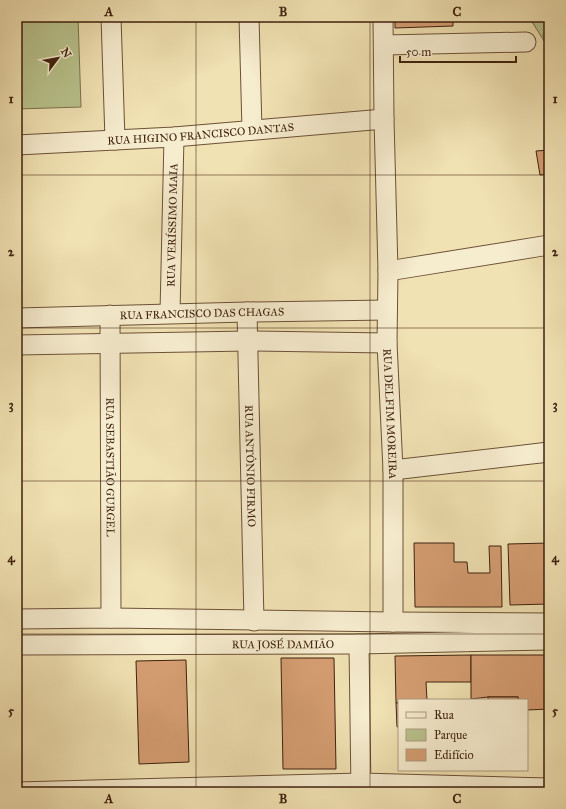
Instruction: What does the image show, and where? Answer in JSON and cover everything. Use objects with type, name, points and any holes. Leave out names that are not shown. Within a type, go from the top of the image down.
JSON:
[{"type":"street","points":[[111,17],[115,140]]},
{"type":"street","points":[[249,17],[252,130]]},
{"type":"street","name":"RUA DELFIM MOREIRA","points":[[384,17],[384,119],[388,271],[387,343],[392,470],[393,622]]},
{"type":"street","points":[[384,45],[526,42]]},
{"type":"street","name":"RUA HIGINO FRANCISCO DANTAS","points":[[17,144],[174,137],[384,119]]},
{"type":"street","name":"RUA VERÍSSIMO MAIA","points":[[170,314],[174,137]]},
{"type":"street","points":[[388,271],[549,245]]},
{"type":"street","name":"RUA FRANCISCO DAS CHAGAS","points":[[17,318],[387,310]]},
{"type":"street","name":"RUA ANTÔNIO FIRMO","points":[[247,312],[254,621]]},
{"type":"street","name":"RUA SEBASTIÃO GURGEL","points":[[110,315],[111,618]]},
{"type":"street","points":[[17,344],[248,341],[387,343]]},
{"type":"street","points":[[392,470],[549,452]]},
{"type":"street","name":"RUA JOSÉ DAMIÃO","points":[[17,618],[549,623]]},
{"type":"street","points":[[169,619],[170,644]]},
{"type":"street","points":[[361,787],[359,644],[393,622]]},
{"type":"street","name":"RUA JOSÉ DAMIÃO","points":[[17,645],[359,644],[549,640]]},
{"type":"street","points":[[17,792],[361,787],[549,788]]},
{"type":"green space","points":[[17,17],[78,17],[81,107],[17,109]]},
{"type":"green space","points":[[529,17],[549,17],[549,49]]},
{"type":"building","points":[[395,17],[453,17],[453,26],[395,28]]},
{"type":"building","points":[[549,150],[549,174],[540,175],[536,151]]},
{"type":"building","points":[[414,543],[454,543],[454,562],[467,562],[468,573],[490,573],[489,546],[501,546],[502,607],[415,607]]},
{"type":"building","points":[[549,543],[549,604],[510,605],[508,544]]},
{"type":"building","points":[[471,655],[471,682],[426,682],[427,699],[398,699],[398,703],[396,703],[395,656]]},
{"type":"building","points":[[471,655],[549,655],[549,709],[528,710],[528,699],[518,699],[518,697],[488,697],[471,699]]},
{"type":"building","points":[[281,658],[334,658],[336,769],[283,769]]},
{"type":"building","points":[[186,660],[189,762],[139,764],[136,661]]},
{"type":"building","points":[[488,697],[518,697],[518,699],[488,699]]},
{"type":"building","points":[[396,703],[398,703],[398,727]]}]
